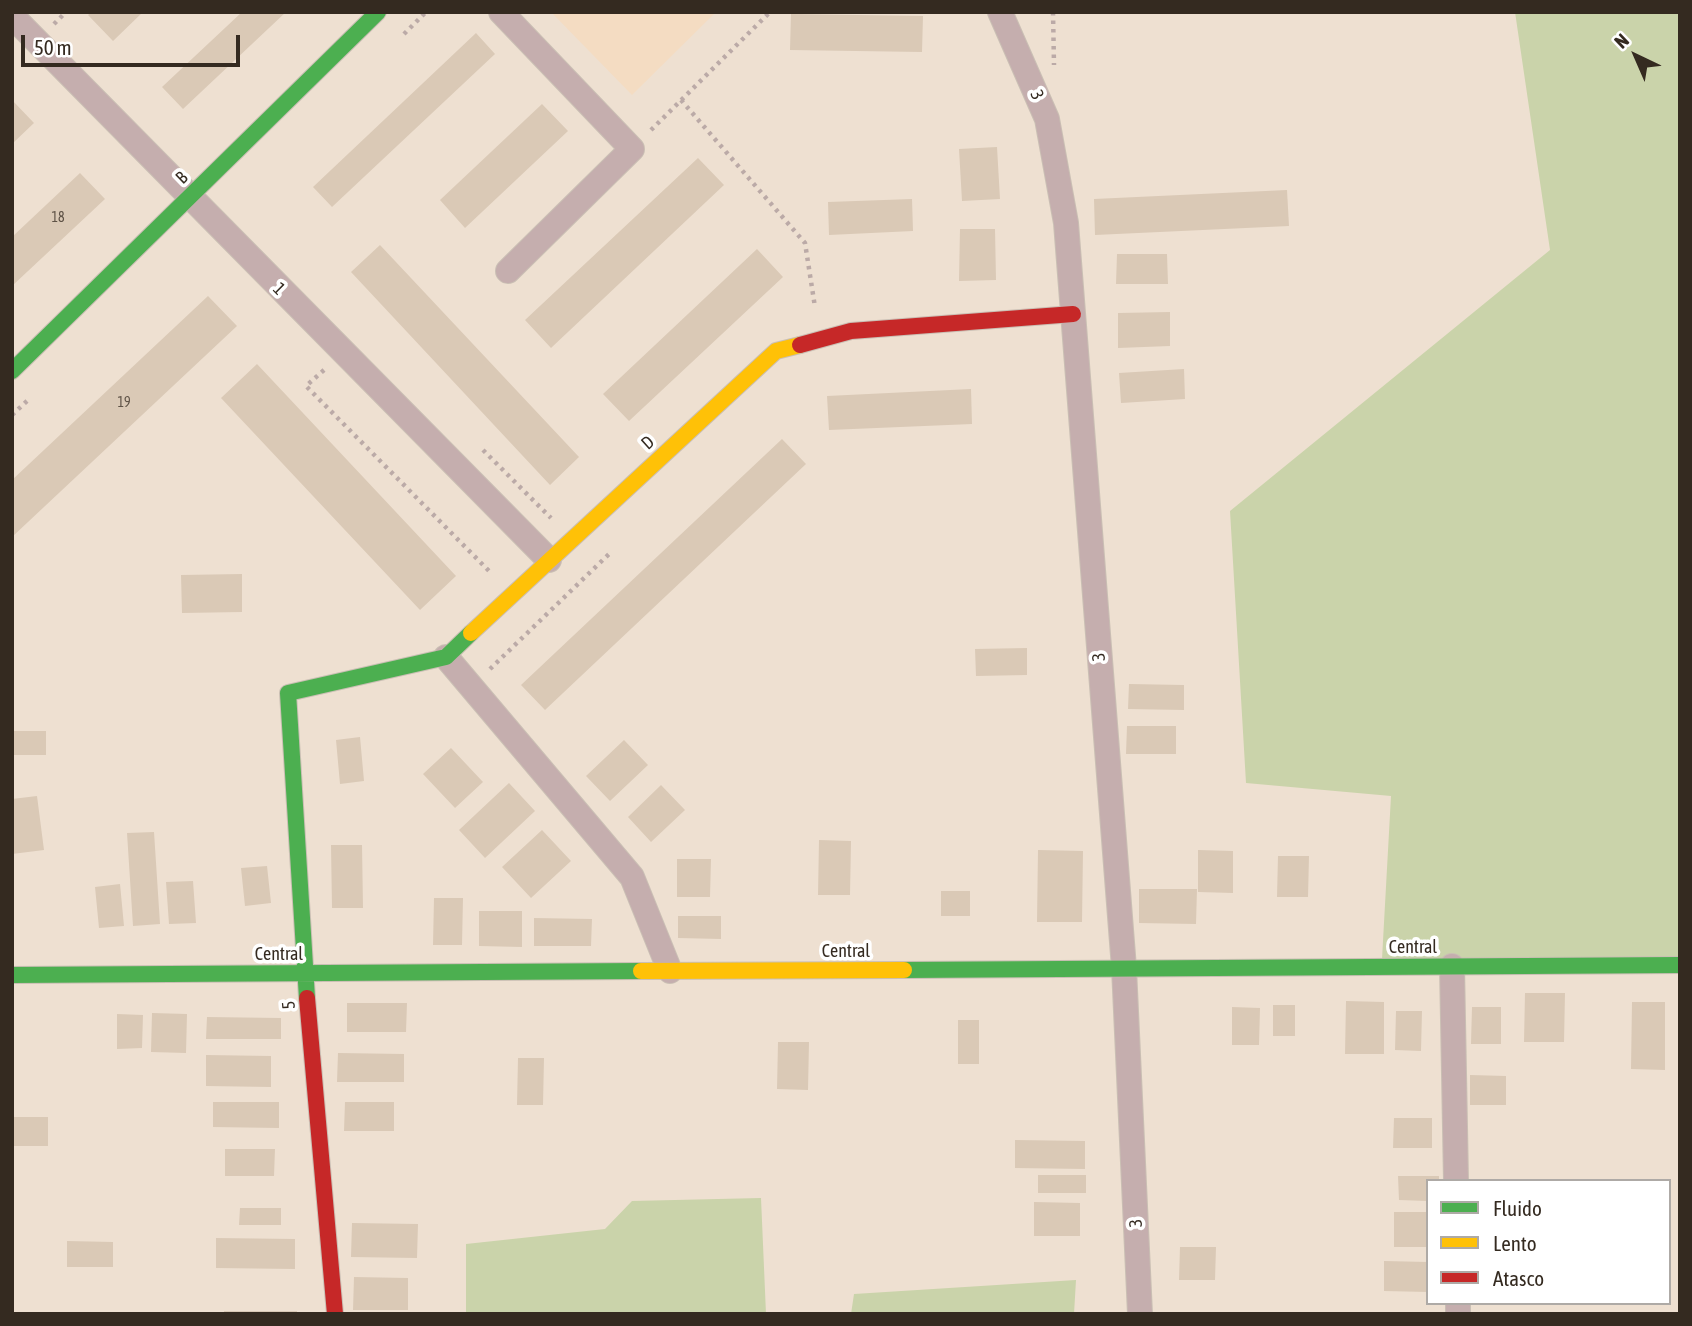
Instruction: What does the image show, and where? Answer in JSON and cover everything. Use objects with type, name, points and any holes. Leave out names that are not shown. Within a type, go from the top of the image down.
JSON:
[{"type":"street","name":"B","points":[[12,371],[378,12]]},
{"type":"street","points":[[501,12],[632,149],[508,271]]},
{"type":"street","name":"3","points":[[1000,12],[1047,119],[1066,223],[1124,968],[1140,1314]]},
{"type":"street","name":"1","points":[[12,16],[188,198],[548,560]]},
{"type":"street","name":"D","points":[[288,693],[446,657],[776,351],[850,331],[1073,314]]},
{"type":"street","points":[[446,657],[632,877],[670,971]]},
{"type":"street","name":"5","points":[[288,693],[305,973],[335,1314]]},
{"type":"street","name":"Central","points":[[12,975],[1680,965]]},
{"type":"street","points":[[1452,966],[1456,1179]]},
{"type":"path","points":[[632,149],[770,12]]},
{"type":"path","points":[[681,100],[805,243],[820,340]]},
{"type":"path","points":[[317,359],[326,368],[306,386],[512,596]]},
{"type":"path","points":[[471,687],[609,553]]},
{"type":"shaded area","points":[[551,12],[716,12],[632,95]]},
{"type":"green space","points":[[1515,12],[1680,12],[1680,960],[1382,959],[1391,796],[1246,783],[1230,511],[1550,250]]},
{"type":"green space","points":[[761,1198],[766,1314],[466,1314],[466,1244],[605,1229],[632,1201]]},
{"type":"green space","points":[[1076,1280],[1074,1314],[851,1314],[854,1294]]},
{"type":"building","points":[[91,12],[143,12],[113,41],[88,15]]},
{"type":"building","points":[[242,12],[286,12],[183,109],[162,87]]},
{"type":"building","points":[[791,14],[923,16],[922,52],[790,50]]},
{"type":"building","points":[[476,33],[495,54],[332,207],[313,187]]},
{"type":"building","points":[[12,100],[34,123],[12,144]]},
{"type":"building","points":[[542,104],[568,131],[465,228],[440,200]]},
{"type":"building","points":[[997,147],[1000,199],[962,201],[959,149]]},
{"type":"building","points":[[698,158],[724,185],[551,348],[525,320]]},
{"type":"building","points":[[80,173],[105,199],[12,286],[12,237]]},
{"type":"building","points":[[1287,190],[1289,226],[1095,235],[1094,199]]},
{"type":"building","points":[[912,199],[913,231],[829,235],[828,202]]},
{"type":"building","points":[[960,229],[995,229],[996,280],[959,281]]},
{"type":"building","points":[[380,245],[579,457],[550,485],[351,272]]},
{"type":"building","points":[[757,249],[783,277],[629,421],[603,394]]},
{"type":"building","points":[[1117,254],[1167,254],[1168,284],[1116,284]]},
{"type":"building","points":[[208,296],[237,326],[12,537],[12,480]]},
{"type":"building","points":[[1170,312],[1170,346],[1118,348],[1118,313]]},
{"type":"building","points":[[257,364],[456,576],[420,610],[221,398]]},
{"type":"building","points":[[1184,369],[1185,399],[1121,403],[1119,373]]},
{"type":"building","points":[[971,389],[972,424],[829,430],[827,396]]},
{"type":"building","points":[[782,439],[806,464],[545,710],[521,685]]},
{"type":"building","points":[[242,574],[242,612],[182,613],[181,575]]},
{"type":"building","points":[[1027,648],[1027,675],[976,676],[975,649]]},
{"type":"building","points":[[1129,684],[1184,685],[1184,710],[1128,709]]},
{"type":"building","points":[[1127,726],[1176,726],[1176,754],[1126,754]]},
{"type":"building","points":[[14,731],[46,731],[46,755],[14,755]]},
{"type":"building","points":[[360,737],[364,781],[340,784],[336,740]]},
{"type":"building","points":[[624,740],[648,765],[610,801],[586,776]]},
{"type":"building","points":[[451,748],[483,782],[455,808],[423,774]]},
{"type":"building","points":[[509,783],[535,811],[485,858],[459,830]]},
{"type":"building","points":[[661,785],[685,810],[651,842],[628,817]]},
{"type":"building","points":[[37,796],[44,850],[12,854],[12,799]]},
{"type":"building","points":[[542,830],[571,861],[531,898],[502,867]]},
{"type":"building","points":[[154,832],[160,924],[133,926],[127,833]]},
{"type":"building","points":[[819,840],[851,841],[850,895],[818,895]]},
{"type":"building","points":[[331,845],[362,845],[363,908],[332,908]]},
{"type":"building","points":[[1038,850],[1083,851],[1082,922],[1037,922]]},
{"type":"building","points":[[1198,850],[1233,851],[1233,893],[1198,892]]},
{"type":"building","points":[[1278,856],[1309,856],[1308,897],[1277,897]]},
{"type":"building","points":[[677,859],[711,859],[710,897],[677,897]]},
{"type":"building","points":[[267,866],[271,903],[245,906],[241,868]]},
{"type":"building","points":[[193,881],[196,923],[169,924],[166,882]]},
{"type":"building","points":[[120,884],[124,926],[99,928],[95,887]]},
{"type":"building","points":[[1139,889],[1197,889],[1196,924],[1139,923]]},
{"type":"building","points":[[941,891],[970,891],[970,916],[941,916]]},
{"type":"building","points":[[434,898],[463,898],[462,945],[433,945]]},
{"type":"building","points":[[479,911],[522,911],[522,947],[479,946]]},
{"type":"building","points":[[678,916],[721,916],[721,939],[678,938]]},
{"type":"building","points":[[534,918],[592,919],[591,946],[534,946]]},
{"type":"building","points":[[1525,993],[1565,993],[1564,1042],[1524,1042]]},
{"type":"building","points":[[1346,1001],[1384,1002],[1384,1054],[1345,1054]]},
{"type":"building","points":[[1632,1002],[1665,1002],[1665,1070],[1631,1069]]},
{"type":"building","points":[[347,1003],[407,1003],[406,1032],[347,1032]]},
{"type":"building","points":[[1273,1005],[1295,1005],[1295,1036],[1273,1036]]},
{"type":"building","points":[[1232,1007],[1260,1008],[1259,1045],[1232,1045]]},
{"type":"building","points":[[1472,1007],[1501,1007],[1501,1044],[1471,1044]]},
{"type":"building","points":[[1396,1011],[1422,1011],[1421,1051],[1395,1050]]},
{"type":"building","points":[[152,1013],[187,1014],[186,1053],[151,1052]]},
{"type":"building","points":[[117,1014],[143,1015],[142,1048],[117,1049]]},
{"type":"building","points":[[207,1017],[281,1018],[281,1039],[206,1039]]},
{"type":"building","points":[[958,1020],[979,1020],[979,1064],[958,1064]]},
{"type":"building","points":[[778,1042],[809,1042],[808,1090],[777,1089]]},
{"type":"building","points":[[338,1053],[404,1054],[404,1082],[337,1082]]},
{"type":"building","points":[[206,1055],[271,1056],[271,1087],[206,1086]]},
{"type":"building","points":[[518,1058],[544,1058],[543,1105],[517,1105]]},
{"type":"building","points":[[1470,1075],[1506,1076],[1506,1105],[1470,1105]]},
{"type":"building","points":[[213,1102],[279,1102],[279,1128],[213,1127]]},
{"type":"building","points":[[345,1102],[394,1102],[394,1131],[344,1131]]},
{"type":"building","points":[[12,1117],[48,1117],[48,1146],[12,1146]]},
{"type":"building","points":[[1394,1118],[1432,1118],[1432,1148],[1393,1148]]},
{"type":"building","points":[[1015,1140],[1085,1141],[1085,1169],[1015,1168]]},
{"type":"building","points":[[225,1149],[275,1149],[274,1176],[225,1176]]},
{"type":"building","points":[[1038,1175],[1086,1175],[1086,1193],[1038,1193]]},
{"type":"building","points":[[1398,1176],[1439,1176],[1439,1179],[1426,1179],[1426,1201],[1399,1200]]},
{"type":"building","points":[[1034,1202],[1080,1203],[1080,1236],[1034,1236]]},
{"type":"building","points":[[240,1208],[281,1208],[281,1225],[239,1225]]},
{"type":"building","points":[[1394,1212],[1426,1212],[1426,1247],[1394,1247]]},
{"type":"building","points":[[352,1223],[418,1224],[417,1258],[351,1257]]},
{"type":"building","points":[[216,1238],[295,1239],[295,1269],[216,1268]]},
{"type":"building","points":[[67,1241],[113,1242],[113,1267],[67,1267]]},
{"type":"building","points":[[1180,1247],[1216,1247],[1215,1280],[1179,1280]]},
{"type":"building","points":[[1384,1261],[1426,1262],[1426,1292],[1384,1291]]},
{"type":"building","points":[[354,1277],[408,1278],[408,1310],[353,1310]]},
{"type":"building","points":[[224,1311],[297,1311],[297,1314],[224,1314]]},
{"type":"traffic: fast","points":[[12,371],[378,12]]},
{"type":"traffic: fast","points":[[307,998],[288,693],[446,657],[471,633]]},
{"type":"traffic: fast","points":[[904,970],[1680,965]]},
{"type":"traffic: fast","points":[[12,975],[641,971]]},
{"type":"traffic: slow","points":[[471,633],[776,351],[800,345]]},
{"type":"traffic: slow","points":[[641,971],[904,970]]},
{"type":"traffic: jam","points":[[800,345],[851,331],[1073,314]]},
{"type":"traffic: jam","points":[[307,998],[335,1314]]}]
